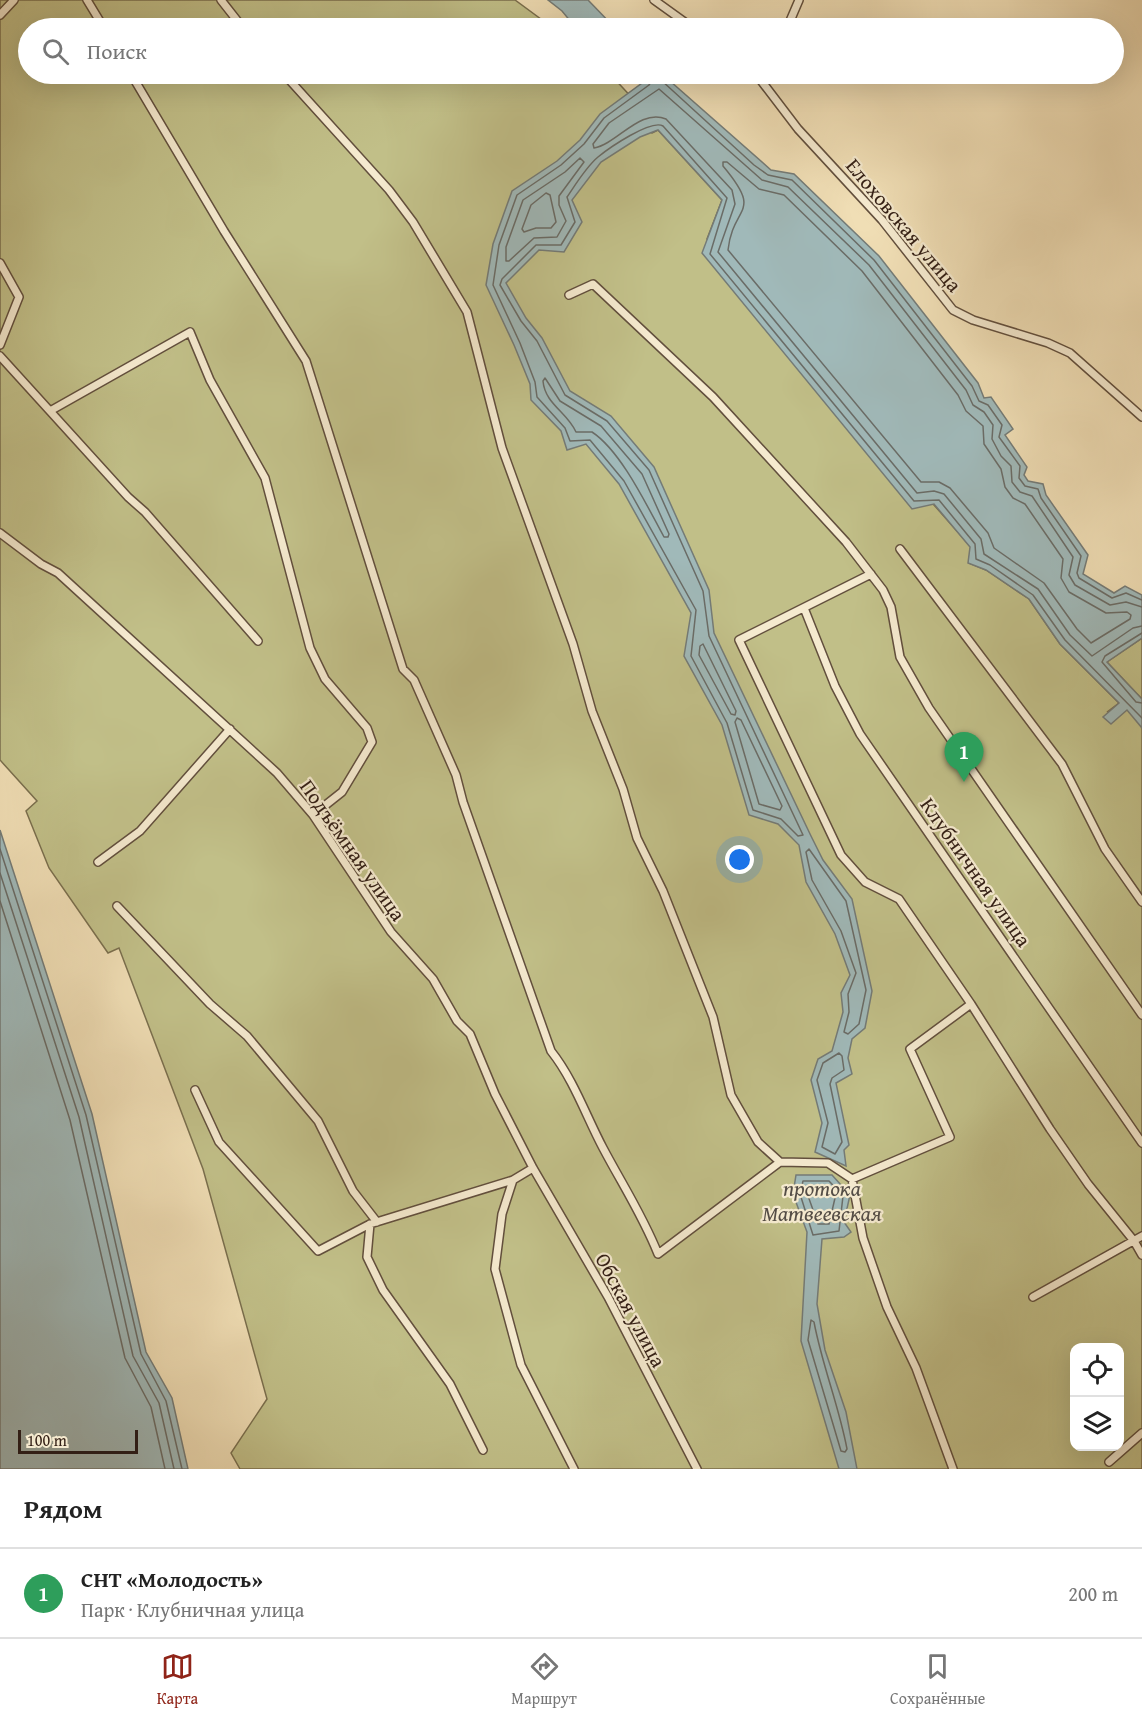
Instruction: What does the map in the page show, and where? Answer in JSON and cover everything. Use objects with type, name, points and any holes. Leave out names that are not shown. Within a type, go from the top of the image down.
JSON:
[{"type":"street","points":[[1,10],[14,0]]},
{"type":"street","points":[[87,0],[98,18]]},
{"type":"street","points":[[221,0],[235,18]]},
{"type":"street","points":[[654,0],[679,18]]},
{"type":"street","points":[[791,18],[799,0]]},
{"type":"street","points":[[137,84],[224,231],[306,361],[403,669],[414,680],[456,775],[463,802],[551,1051],[562,1065],[603,1148],[644,1219],[658,1254],[780,1162],[828,1163],[852,1179],[863,1238],[887,1307],[916,1368],[953,1469]]},
{"type":"street","points":[[293,84],[389,190],[413,222],[467,312],[501,448],[573,644],[592,711],[623,789],[637,838],[663,891],[713,1017],[731,1095],[758,1142],[780,1162]]},
{"type":"street","name":"Елоховская улица","points":[[764,84],[798,129],[882,220],[953,310],[973,320],[1048,343],[1070,353],[1142,417]]},
{"type":"street","points":[[0,263],[19,297],[0,345]]},
{"type":"street","points":[[569,295],[593,284],[713,397],[846,542],[871,574],[891,607],[900,657],[928,708],[1142,1015]]},
{"type":"street","points":[[50,411],[190,332],[210,380],[265,478],[310,648],[325,679],[367,728],[372,742],[342,792],[313,815]]},
{"type":"street","points":[[0,356],[128,497],[145,512],[258,641]]},
{"type":"street","name":"Подъёмная улица","points":[[0,533],[41,564],[58,573],[277,773],[313,815],[391,932],[433,979],[457,1021],[470,1034],[495,1094],[533,1168]]},
{"type":"street","points":[[900,549],[1062,764],[1105,849],[1142,902]]},
{"type":"street","points":[[871,574],[740,640],[841,855],[865,882],[900,899],[972,1004],[1009,1067],[1082,1175],[1134,1241],[1142,1255]]},
{"type":"street","name":"Клубничная улица","points":[[804,608],[835,686],[860,734],[1142,1143]]},
{"type":"street","points":[[98,862],[140,831],[230,729]]},
{"type":"street","points":[[117,906],[210,1004],[247,1036],[318,1121],[352,1191],[373,1223],[367,1257],[383,1290],[450,1384],[483,1450]]},
{"type":"street","points":[[852,1179],[950,1137],[910,1049],[972,1004]]},
{"type":"street","points":[[195,1090],[219,1142],[318,1251],[373,1223],[513,1180],[533,1168]]},
{"type":"street","name":"Обская улица","points":[[533,1168],[608,1297],[697,1469]]},
{"type":"street","points":[[513,1180],[502,1214],[495,1269],[521,1365],[574,1469]]},
{"type":"street","points":[[1033,1297],[1142,1236]]},
{"type":"street","points":[[1109,1462],[1142,1433]]},
{"type":"shaded area","points":[[0,0],[515,0],[539,18],[18,18],[18,84],[619,84],[635,101],[652,133],[658,130],[722,200],[707,239],[719,261],[971,547],[969,563],[986,570],[1029,599],[1060,644],[1119,703],[1107,712],[1127,709],[1142,721],[1142,1469],[240,1469],[231,1453],[267,1399],[203,1169],[119,948],[108,953],[49,868],[26,811],[37,801],[0,760]]},
{"type":"shaded area","points":[[1142,638],[1142,699],[1107,662]]},
{"type":"water","points":[[548,0],[588,0],[605,18],[568,18]]},
{"type":"water","points":[[641,84],[673,84],[771,170],[794,174],[879,256],[978,383],[984,398],[991,397],[1013,429],[1005,435],[1027,467],[1024,475],[1028,481],[1043,484],[1046,495],[1088,555],[1083,574],[1114,593],[1125,586],[1142,595],[1142,638],[1107,662],[1142,699],[1142,728],[1127,710],[1111,724],[1103,717],[1119,703],[1060,644],[1029,599],[986,570],[968,563],[970,547],[934,504],[912,509],[702,253],[722,200],[658,130],[640,137],[601,162],[572,200],[582,222],[564,252],[539,250],[506,283],[526,318],[542,338],[570,391],[611,416],[654,467],[709,590],[714,633],[823,860],[852,899],[872,991],[865,1028],[852,1039],[848,1058],[852,1074],[836,1083],[849,1145],[844,1150],[846,1166],[815,1152],[822,1123],[811,1080],[818,1059],[832,1051],[843,1012],[841,993],[850,975],[835,934],[806,882],[799,845],[778,824],[749,815],[722,725],[684,656],[691,613],[619,484],[586,444],[567,450],[561,431],[531,400],[530,384],[486,285],[493,244],[512,191],[557,161],[580,140],[600,114]]},
{"type":"water","points":[[0,830],[92,1114],[146,1352],[172,1398],[188,1469],[0,1469]]},
{"type":"water","name":"протока Матвеевская","points":[[796,1175],[832,1175],[850,1195],[844,1222],[851,1232],[844,1237],[822,1239],[817,1304],[825,1350],[846,1412],[857,1469],[839,1469],[801,1341],[807,1232],[793,1194]]},
{"type":"place","name":"СНТ «Молодость»","points":[[964,782]]}]
